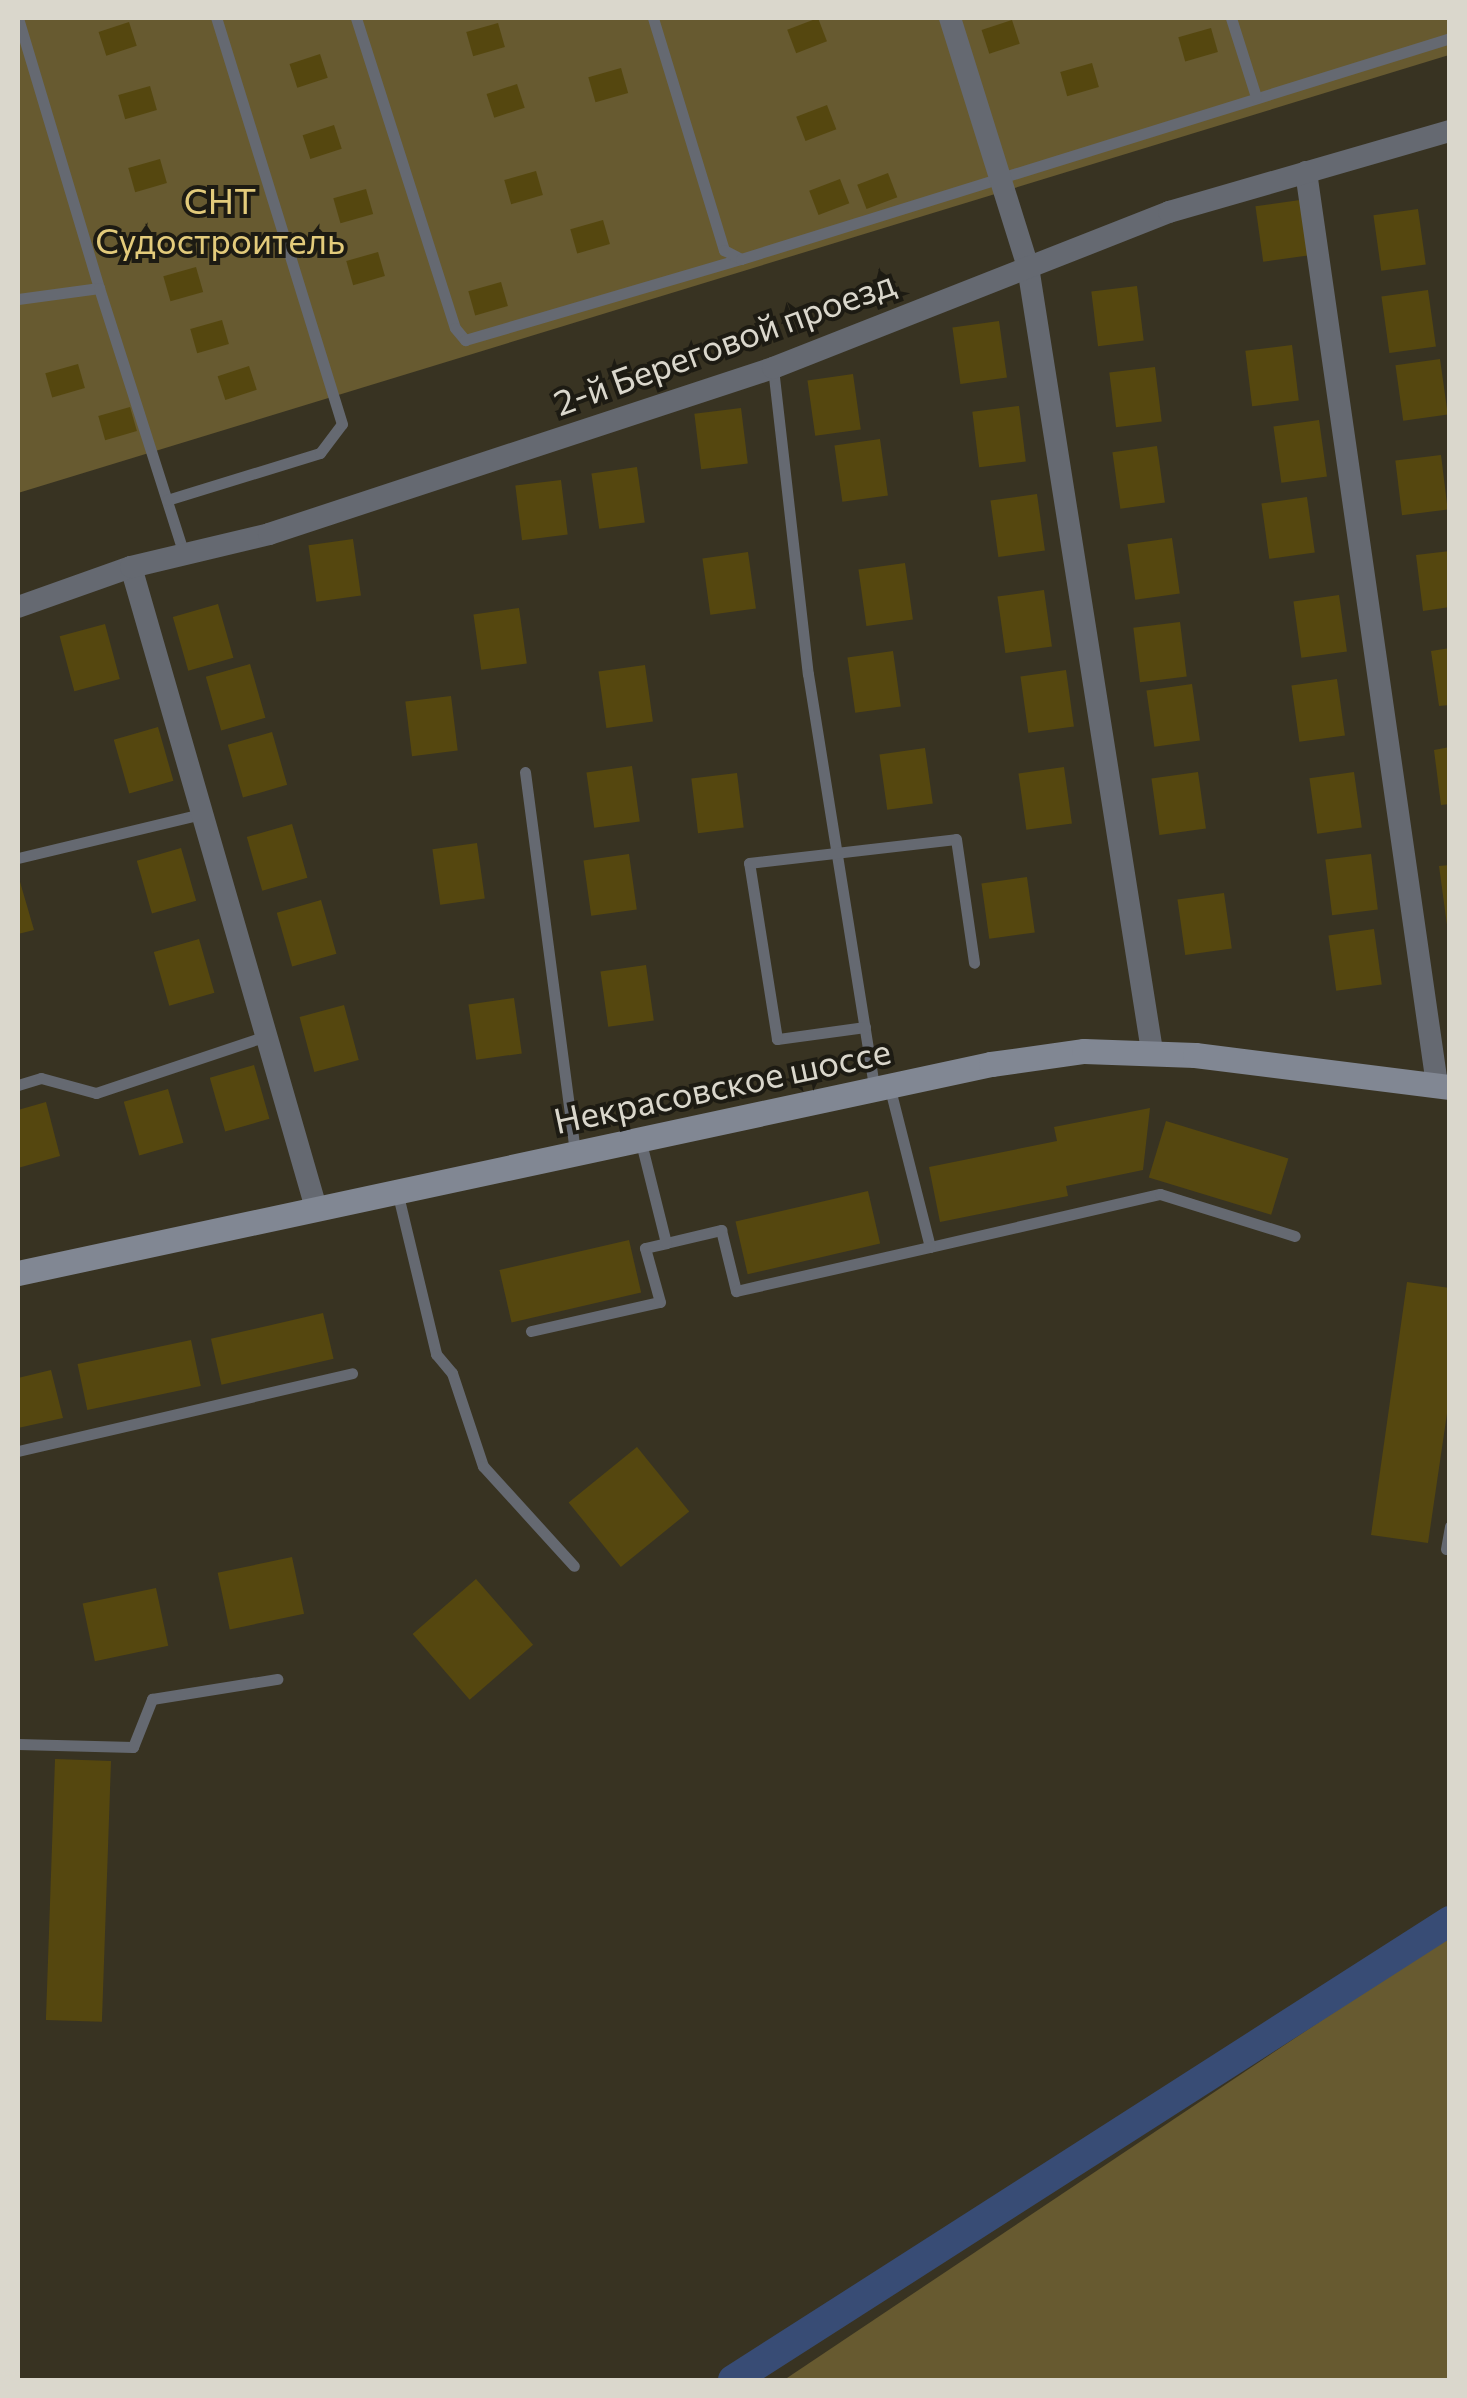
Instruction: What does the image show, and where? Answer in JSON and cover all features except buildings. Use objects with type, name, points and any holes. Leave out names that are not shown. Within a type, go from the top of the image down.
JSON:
[{"type":"main road","name":"Некрасовское шоссе","points":[[18,1273],[882,1087],[1084,1051],[1152,1051],[1443,1086]]},
{"type":"street","points":[[950,18],[1028,267],[1152,1051]]},
{"type":"street","name":"2-й Береговой проезд","points":[[18,606],[131,567],[270,534],[774,368],[1169,212],[1450,131]]},
{"type":"street","points":[[1306,172],[1443,1086]]},
{"type":"street","points":[[131,567],[316,1208]]},
{"type":"lane","points":[[18,18],[184,554]]},
{"type":"lane","points":[[167,500],[320,454],[342,424],[216,18]]},
{"type":"lane","points":[[356,18],[455,328],[466,340],[741,259],[1000,175],[1450,38]]},
{"type":"lane","points":[[652,18],[724,250],[741,259]]},
{"type":"lane","points":[[1231,18],[1256,97]]},
{"type":"lane","points":[[18,298],[99,288]]},
{"type":"lane","points":[[774,368],[808,674],[864,1027],[930,1248]]},
{"type":"lane","points":[[525,772],[575,1152]]},
{"type":"lane","points":[[18,858],[201,814]]},
{"type":"lane","points":[[864,1027],[777,1040],[749,863],[956,838],[974,963]]},
{"type":"lane","points":[[18,1085],[41,1078],[96,1093],[266,1036]]},
{"type":"lane","points":[[640,1139],[666,1244]]},
{"type":"lane","points":[[397,1190],[436,1354],[452,1372],[482,1466],[574,1566]]},
{"type":"lane","points":[[531,1331],[660,1302],[645,1248],[721,1230],[736,1291],[1160,1194],[1296,1236]]},
{"type":"lane","points":[[18,1451],[352,1374]]},
{"type":"lane","points":[[1446,1550],[1450,1526]]},
{"type":"lane","points":[[18,1744],[134,1747],[152,1700],[276,1679]]},
{"type":"green space","name":"СНТ Судостроитель","points":[[18,18],[1449,18],[1449,55],[18,493]]},
{"type":"green space","points":[[1449,1935],[1449,2380],[784,2380]]},
{"type":"waterway","points":[[733,2380],[1450,1921]]}]
